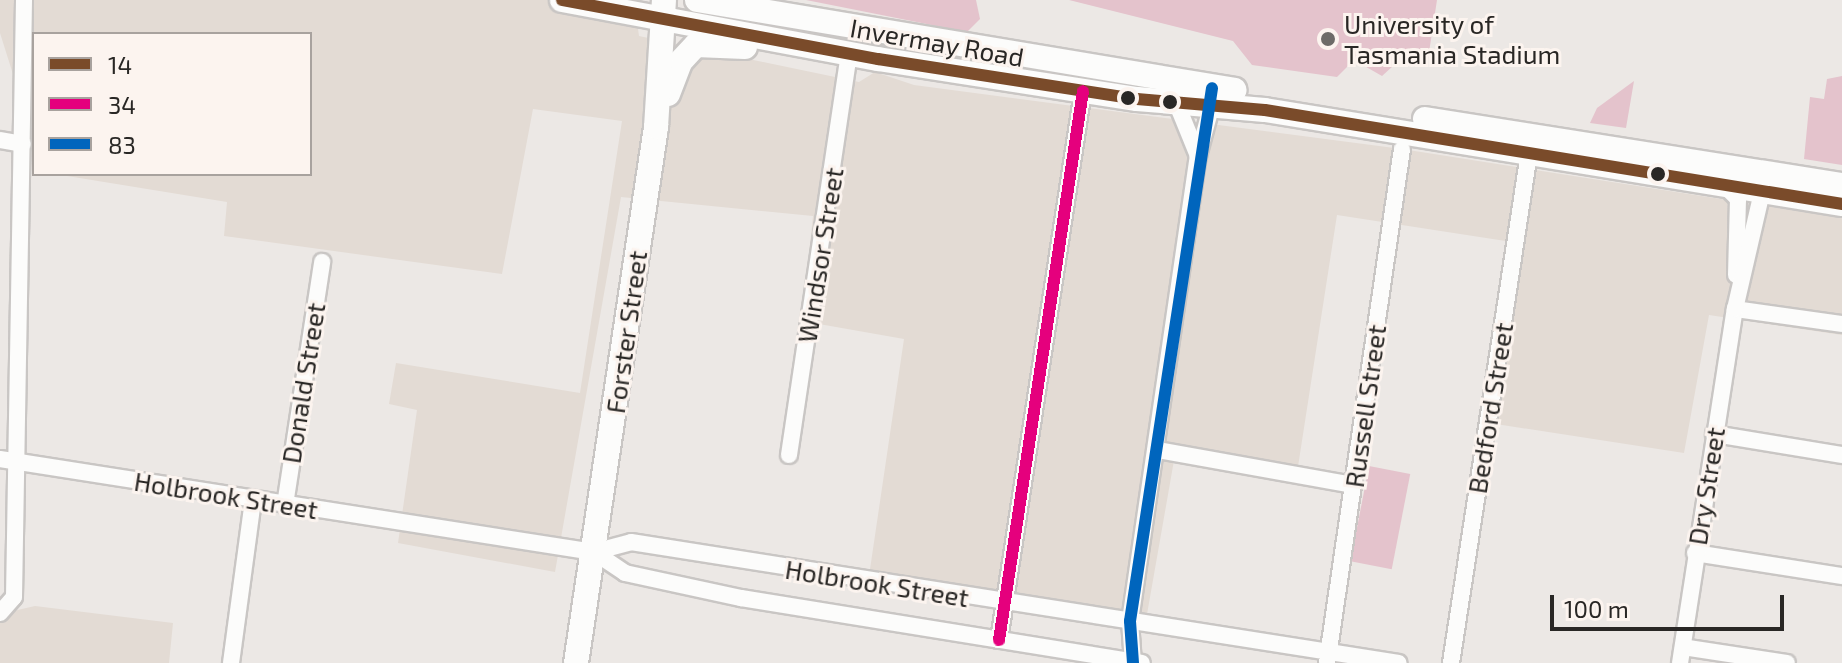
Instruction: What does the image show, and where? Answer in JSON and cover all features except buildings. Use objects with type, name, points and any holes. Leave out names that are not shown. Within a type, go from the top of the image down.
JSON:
[{"type":"main road","name":"Invermay Road","points":[[562,0],[664,10],[840,52],[1083,91],[1176,102],[1212,96],[1453,123],[1570,141],[1758,181],[1842,204]]},
{"type":"main road","name":"Invermay Road","points":[[697,0],[1212,96],[1724,185],[1758,181],[1842,185]]},
{"type":"main road","name":"Forster Street","points":[[576,663],[652,154],[664,10]]},
{"type":"main road","points":[[652,154],[673,74],[696,45],[840,52]]},
{"type":"main road","points":[[1453,123],[1525,143],[1529,153]]},
{"type":"main road","points":[[1570,141],[1575,149],[1619,158],[1631,168]]},
{"type":"street","points":[[0,613],[14,597],[9,460],[23,144],[24,0]]},
{"type":"street","name":"Windsor Street","points":[[789,455],[840,52]]},
{"type":"street","points":[[999,640],[1083,91]]},
{"type":"street","points":[[1136,663],[1130,621],[1158,450],[1198,156],[1212,96]]},
{"type":"street","points":[[1176,102],[1198,156]]},
{"type":"street","points":[[0,140],[23,144]]},
{"type":"street","name":"Russell Street","points":[[1328,657],[1402,149]]},
{"type":"street","name":"Bedford Street","points":[[1451,663],[1529,153]]},
{"type":"street","name":"Dry Street","points":[[1681,655],[1714,434],[1758,181]]},
{"type":"street","name":"Dry Street","points":[[1724,185],[1738,199],[1735,309]]},
{"type":"street","name":"Donald Street","points":[[285,505],[322,262]]},
{"type":"street","points":[[1735,309],[1842,324]]},
{"type":"street","points":[[1714,434],[1842,455]]},
{"type":"street","points":[[1158,450],[1353,485]]},
{"type":"street","name":"Holbrook Street","points":[[9,460],[594,552],[639,576],[1136,663]]},
{"type":"street","points":[[231,663],[253,500]]},
{"type":"street","name":"Holbrook Street","points":[[594,552],[631,542],[1005,605],[1130,621],[1328,657],[1399,663]]},
{"type":"street","points":[[1695,553],[1842,576]]},
{"type":"street","points":[[1681,655],[1787,663]]},
{"type":"shaded area","points":[[0,0],[634,0],[639,36],[859,82],[875,72],[914,85],[1402,149],[1842,218],[1842,335],[1709,315],[1684,453],[1496,424],[1525,244],[1337,215],[1297,473],[1176,449],[1146,620],[869,576],[904,339],[802,321],[813,216],[621,197],[555,572],[398,543],[417,410],[389,404],[396,363],[580,393],[622,121],[533,109],[502,274],[224,236],[227,202],[67,176],[312,176],[312,32],[32,32],[32,135],[0,33]]},
{"type":"shaded area","points":[[806,0],[976,0],[980,19],[967,32]]},
{"type":"shaded area","name":"University of Tasmania Stadium","points":[[1069,0],[1437,0],[1428,59],[1405,55],[1382,76],[1354,60],[1337,77],[1252,65],[1233,41]]},
{"type":"shaded area","points":[[1842,76],[1842,165],[1804,159],[1810,97],[1824,99],[1827,79]]},
{"type":"shaded area","points":[[1634,81],[1626,128],[1590,123],[1597,108]]},
{"type":"shaded area","points":[[1369,466],[1410,474],[1392,569],[1350,561]]},
{"type":"shaded area","points":[[35,606],[173,623],[169,663],[0,663],[0,614]]},
{"type":"transit line","name":"14","points":[[562,0],[878,59],[1137,99],[1265,110],[1842,204]]},
{"type":"transit line","name":"83","points":[[1133,663],[1130,621],[1212,88]]},
{"type":"transit line","name":"34","points":[[999,640],[1083,91]]},
{"type":"place","name":"University of Tasmania Stadium","points":[[1328,39]]}]
